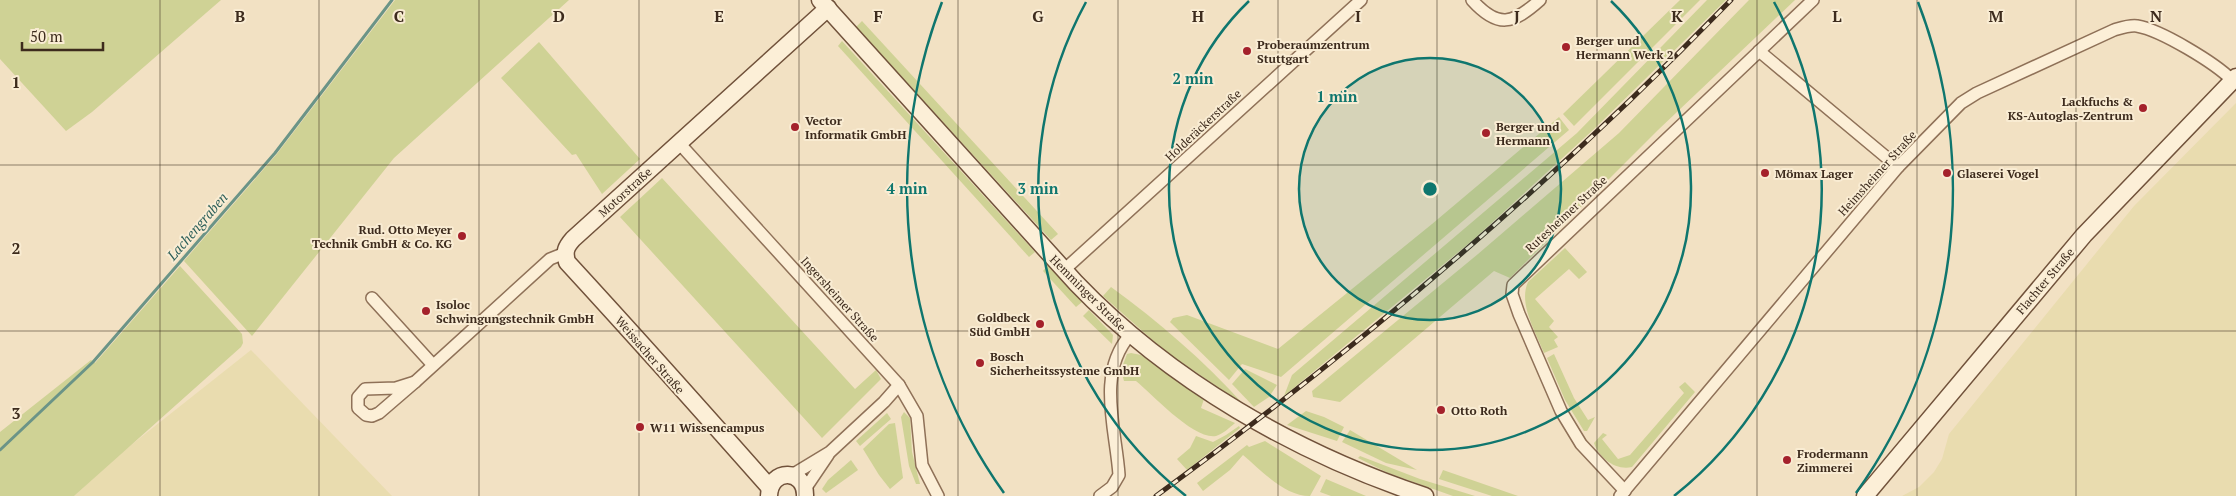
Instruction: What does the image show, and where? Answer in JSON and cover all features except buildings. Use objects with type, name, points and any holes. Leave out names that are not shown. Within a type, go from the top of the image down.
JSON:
[{"type":"main road","name":"Hemminger Straße","points":[[828,3],[1064,270],[1097,305],[1130,335],[1178,372],[1226,403],[1301,445],[1367,476],[1425,496]]},
{"type":"main road","name":"Motorstraße","points":[[565,253],[566,248],[573,240],[828,3]]},
{"type":"main road","name":"Flachter Straße","points":[[1865,496],[2084,235],[2234,78]]},
{"type":"main road","name":"Weissacher Straße","points":[[565,253],[567,262],[741,454],[777,484],[802,482],[805,492]]},
{"type":"street","name":"Holderäckerstraße","points":[[1064,270],[1361,0]]},
{"type":"street","points":[[1472,0],[1482,11],[1500,20],[1517,18],[1540,0]]},
{"type":"street","name":"Rutesheimer Straße","points":[[1623,493],[1581,444],[1560,411],[1518,314],[1512,294],[1512,285],[1813,0]]},
{"type":"street","name":"Heimsheimer Straße","points":[[1623,493],[1898,167],[1960,103],[1976,93],[2120,28],[2135,26],[2149,29],[2205,58],[2234,78]]},
{"type":"street","points":[[1759,51],[1898,167]]},
{"type":"street","name":"Ingersheimer Straße","points":[[679,143],[899,385],[917,416],[922,465],[938,496]]},
{"type":"street","name":"Motorstraße","points":[[415,382],[396,388],[365,389],[358,397],[358,408],[366,415],[377,414],[415,382],[550,259],[565,253]]},
{"type":"street","points":[[372,298],[433,365]]},
{"type":"street","points":[[1100,496],[1112,487],[1119,475],[1110,386],[1115,356],[1130,335]]},
{"type":"street","points":[[777,484],[830,452],[878,408],[899,385]]},
{"type":"street","points":[[805,492],[830,452]]},
{"type":"shaded area","points":[[2236,103],[2236,496],[1902,496],[1919,487],[1934,472],[1942,459],[1949,434],[2134,206]]},
{"type":"shaded area","points":[[251,350],[392,496],[74,496],[121,453]]},
{"type":"green space","points":[[0,0],[221,0],[92,112],[66,131],[0,59]]},
{"type":"green space","points":[[395,0],[569,0],[394,158],[252,336],[184,261],[276,155]]},
{"type":"green space","points":[[1680,0],[1700,0],[1574,126],[1563,114]]},
{"type":"green space","points":[[1707,0],[1726,0],[1593,130],[1473,240],[1284,396],[1292,375],[1577,133]]},
{"type":"green space","points":[[1749,0],[1795,0],[1658,130],[1510,278],[1494,271],[1340,402],[1313,397],[1312,391],[1478,254],[1619,133]]},
{"type":"green space","points":[[862,21],[1058,234],[1051,240],[856,27]]},
{"type":"green space","points":[[842,41],[1035,252],[1029,257],[838,46]]},
{"type":"green space","points":[[539,42],[640,159],[602,194],[576,154],[572,155],[501,78]]},
{"type":"green space","points":[[1559,117],[1569,130],[1281,377],[1242,364],[1229,380],[1170,322],[1173,318],[1187,315],[1278,349],[1432,224]]},
{"type":"green space","points":[[662,178],[855,389],[876,370],[881,379],[822,438],[620,217]]},
{"type":"green space","points":[[1565,248],[1587,272],[1579,279],[1569,269],[1535,299],[1554,321],[1549,327],[1558,337],[1554,340],[1558,347],[1544,353],[1529,318],[1525,291],[1528,282]]},
{"type":"green space","points":[[1048,265],[1082,302],[1076,307],[1043,271]]},
{"type":"green space","points":[[180,266],[242,334],[243,343],[241,347],[74,496],[0,496],[0,432],[91,360],[95,363]]},
{"type":"green space","points":[[1111,287],[1180,342],[1243,404],[1166,352],[1103,296]]},
{"type":"green space","points":[[1089,310],[1113,335],[1112,344],[1083,316]]},
{"type":"green space","points":[[1127,354],[1141,355],[1204,399],[1201,408],[1235,423],[1216,436],[1197,431],[1186,424],[1136,381],[1124,381],[1121,370]]},
{"type":"green space","points":[[1554,354],[1574,398],[1588,420],[1595,417],[1587,431],[1584,431],[1565,400],[1547,358]]},
{"type":"green space","points":[[1245,369],[1277,385],[1269,397],[1254,407],[1232,384]]},
{"type":"green space","points":[[1685,382],[1695,392],[1632,467],[1626,468],[1614,465],[1596,449],[1594,443],[1603,433],[1607,435],[1602,439],[1618,459],[1630,455],[1684,393],[1679,387]]},
{"type":"green space","points":[[1306,411],[1344,427],[1337,441],[1287,425]]},
{"type":"green space","points":[[904,412],[910,418],[912,452],[920,484],[916,484],[909,466],[901,417]]},
{"type":"green space","points":[[887,413],[891,419],[860,446],[856,441]]},
{"type":"green space","points":[[895,423],[903,478],[890,489],[863,449],[889,424]]},
{"type":"green space","points":[[1239,426],[1240,428],[1187,470],[1177,459],[1190,448],[1196,436],[1213,442]]},
{"type":"green space","points":[[1350,430],[1417,470],[1386,463],[1342,442]]},
{"type":"green space","points":[[1265,441],[1321,476],[1310,496],[1300,495],[1282,487],[1265,475],[1243,455],[1230,470],[1203,491],[1197,483],[1247,445],[1249,447]]},
{"type":"green space","points":[[1360,456],[1420,479],[1475,496],[1453,496],[1388,473],[1358,458]]},
{"type":"green space","points":[[851,460],[858,470],[826,493],[822,489],[828,480]]},
{"type":"green space","points":[[1443,470],[1518,496],[1492,496],[1439,479]]},
{"type":"green space","points":[[1326,479],[1366,496],[1331,496],[1320,492]]},
{"type":"waterway","name":"Lachengraben","points":[[0,450],[93,362],[275,153],[392,0]]},
{"type":"railway","points":[[1156,496],[1307,381],[1454,260],[1595,133],[1731,0]]},
{"type":"place","name":"Berger und Hermann Werk 2","points":[[1566,47]]},
{"type":"place","name":"Proberaumzentrum Stuttgart","points":[[1247,51]]},
{"type":"place","name":"Lackfuchs & KS-Autoglas-Zentrum","points":[[2143,108]]},
{"type":"place","name":"Vector Informatik GmbH","points":[[795,127]]},
{"type":"place","name":"Berger und Hermann","points":[[1486,133]]},
{"type":"place","name":"Mömax Lager","points":[[1765,173]]},
{"type":"place","name":"Glaserei Vogel","points":[[1947,173]]},
{"type":"place","name":"Rud. Otto Meyer Technik GmbH & Co. KG","points":[[462,236]]},
{"type":"place","name":"Isoloc Schwingungstechnik GmbH","points":[[426,311]]},
{"type":"place","name":"Goldbeck Süd GmbH","points":[[1040,324]]},
{"type":"place","name":"Bosch Sicherheitssysteme GmbH","points":[[980,363]]},
{"type":"place","name":"Otto Roth","points":[[1441,410]]},
{"type":"place","name":"W11 Wissencampus","points":[[640,427]]},
{"type":"place","name":"Frodermann Zimmerei","points":[[1787,460]]}]
